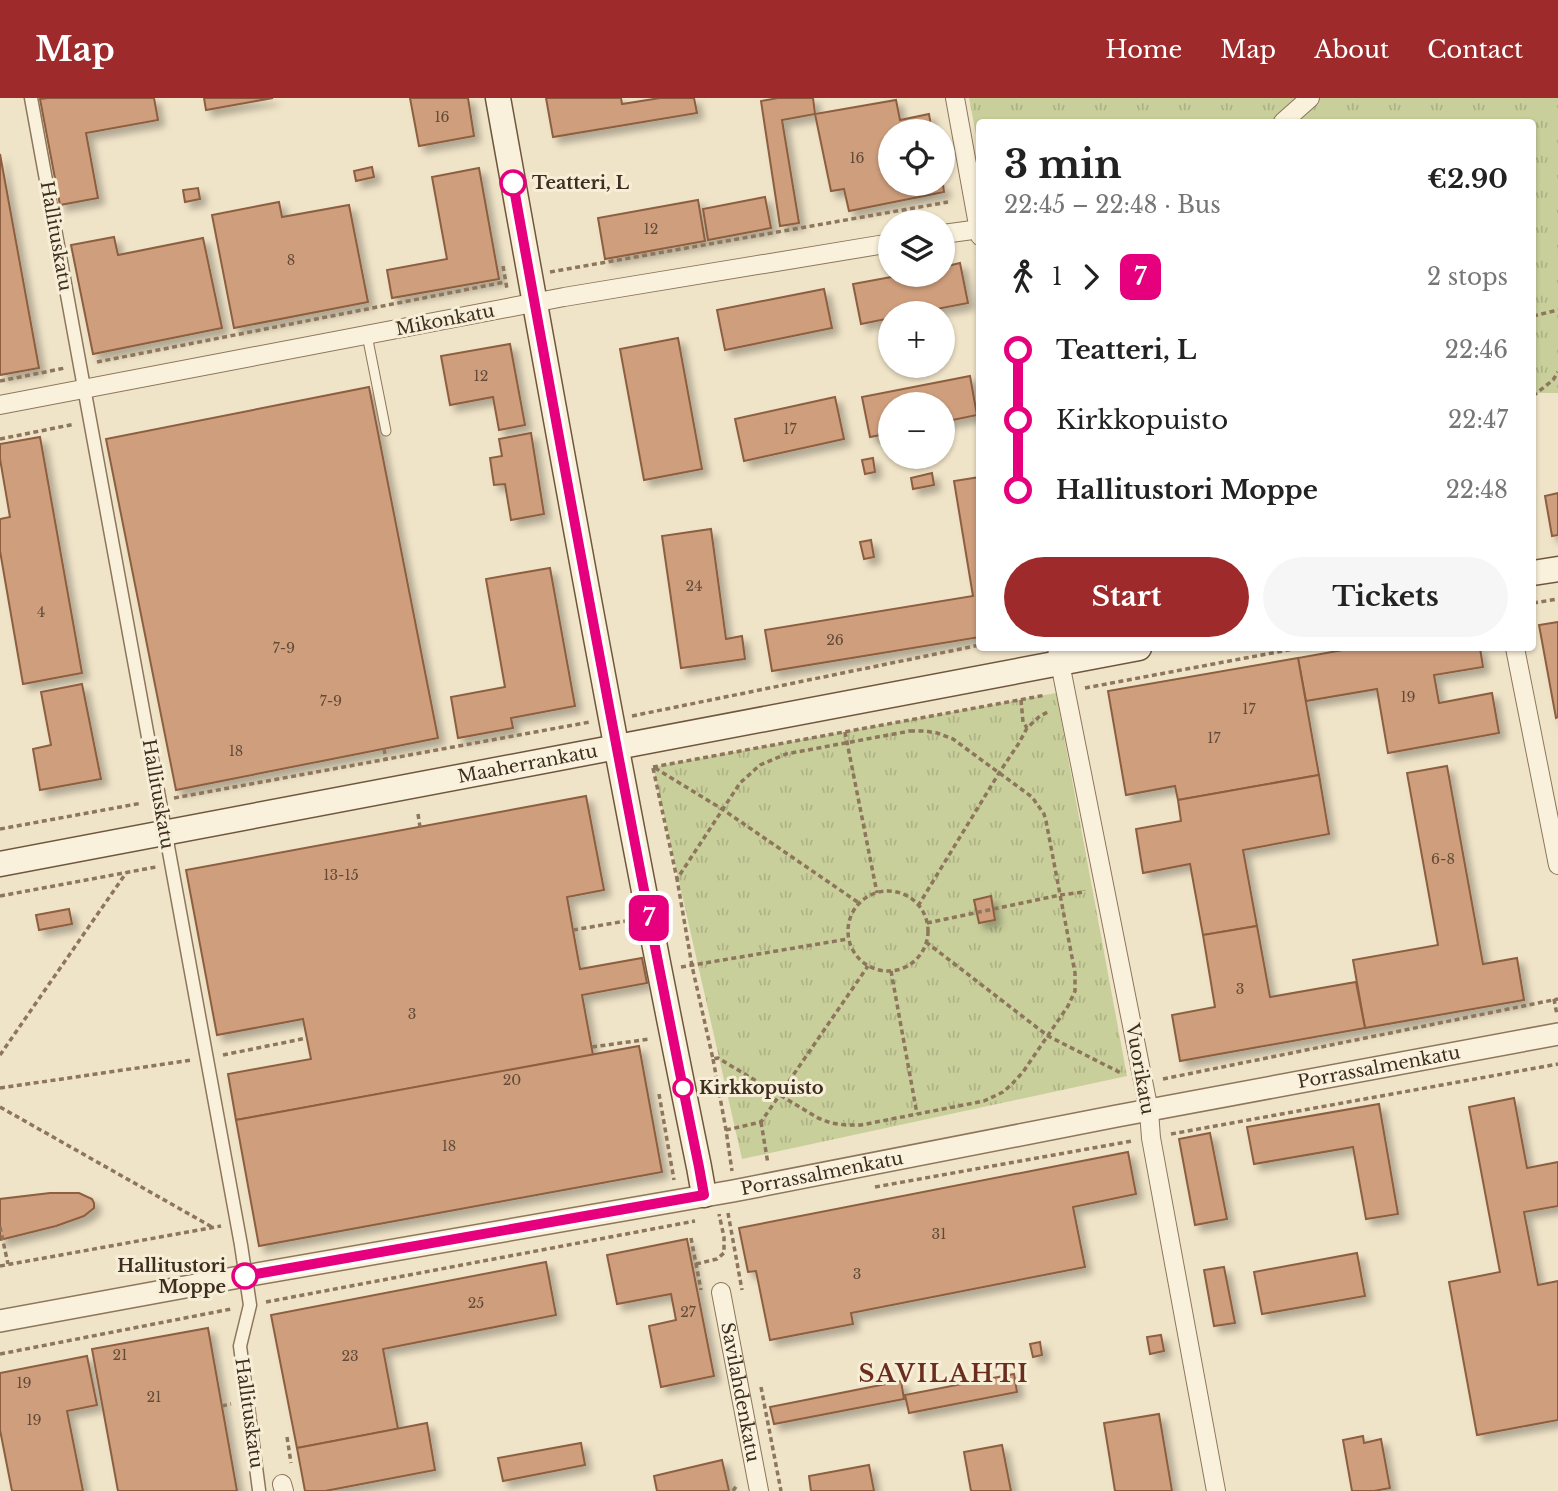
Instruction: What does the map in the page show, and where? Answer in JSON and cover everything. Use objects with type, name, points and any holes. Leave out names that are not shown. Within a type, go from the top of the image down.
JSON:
[{"type":"main road","points":[[498,98],[616,747],[709,1211]]},
{"type":"main road","points":[[1536,573],[1558,569]]},
{"type":"main road","name":"Maaherrankatu","points":[[0,863],[616,747],[1059,655],[1105,651]]},
{"type":"street","name":"Hallituskatu","points":[[32,98],[237,1223],[250,1305],[240,1346],[259,1490]]},
{"type":"street","points":[[956,98],[976,209]]},
{"type":"street","points":[[1286,119],[1310,98]]},
{"type":"street","points":[[955,233],[976,231]]},
{"type":"street","name":"Mikonkatu","points":[[0,405],[534,303],[878,245]]},
{"type":"street","points":[[1515,651],[1558,865]]},
{"type":"street","name":"Vuorikatu","points":[[1059,655],[1149,1111],[1151,1138],[1216,1491]]},
{"type":"street","name":"Porrassalmenkatu","points":[[0,1321],[245,1276],[709,1211],[1149,1111],[1558,1034]]},
{"type":"street","name":"Savilahdenkatu","points":[[720,1292],[759,1491]]},
{"type":"lane","points":[[367,335],[386,431]]},
{"type":"path","points":[[0,381],[530,276],[948,202]]},
{"type":"path","points":[[1536,315],[1558,310]]},
{"type":"path","points":[[1536,394],[1553,380],[1558,372]]},
{"type":"path","points":[[0,439],[90,421]]},
{"type":"path","points":[[1536,603],[1558,599]]},
{"type":"path","points":[[0,829],[612,720],[976,646]]},
{"type":"path","points":[[653,767],[1283,651]]},
{"type":"path","points":[[1021,700],[1023,722],[1027,728]]},
{"type":"path","points":[[918,906],[1027,728],[1050,711]]},
{"type":"path","points":[[677,879],[740,783],[760,765],[786,754],[910,731],[937,733],[953,739],[1032,797],[1044,814],[1076,983],[1075,991],[1068,1006],[1023,1072],[1003,1092],[984,1101],[861,1125],[846,1125],[818,1118],[718,1058],[713,1059]]},
{"type":"path","points":[[845,732],[877,893]]},
{"type":"path","points":[[384,749],[386,760]]},
{"type":"path","points":[[653,767],[722,809],[859,903]]},
{"type":"path","points":[[653,767],[726,1130],[761,1122]]},
{"type":"path","points":[[418,814],[421,827]]},
{"type":"path","points":[[0,896],[171,864]]},
{"type":"path","points":[[0,1055],[126,873]]},
{"type":"path","points":[[926,923],[1084,892]]},
{"type":"path","points":[[877,893],[900,893],[910,898],[918,906],[926,923],[928,932],[921,953],[903,968],[891,971],[868,966],[852,950],[848,939],[852,914],[859,903],[877,893]]},
{"type":"path","points":[[573,930],[628,920]]},
{"type":"path","points":[[659,971],[848,939]]},
{"type":"path","points":[[926,942],[1048,1036],[1143,1085],[1171,1076],[1556,999],[1558,1018]]},
{"type":"path","points":[[768,1166],[761,1122],[868,966]]},
{"type":"path","points":[[891,971],[917,1114]]},
{"type":"path","points":[[0,1088],[207,1058],[307,1038]]},
{"type":"path","points":[[592,1047],[650,1039]]},
{"type":"path","points":[[873,1188],[1558,1064]]},
{"type":"path","points":[[0,1107],[212,1227]]},
{"type":"path","points":[[696,1264],[718,1259],[724,1253],[724,1237],[709,1211]]},
{"type":"path","points":[[0,1354],[709,1211],[736,1211]]},
{"type":"path","points":[[728,1213],[732,1233]]},
{"type":"path","points":[[0,1266],[237,1223]]},
{"type":"path","points":[[0,1227],[8,1264]]},
{"type":"path","points":[[691,1238],[694,1251]]},
{"type":"path","points":[[287,1437],[291,1463]]},
{"type":"path","points":[[733,1491],[737,1485]]},
{"type":"green space","points":[[969,98],[1558,98],[1558,393],[1536,393],[1536,119],[976,119],[976,134]]},
{"type":"green space","name":"Kirkkopuisto","points":[[1056,693],[1127,1076],[742,1159],[653,767]]},
{"type":"building","points":[[154,98],[158,120],[86,133],[98,198],[60,205],[40,99]]},
{"type":"building","points":[[204,98],[273,98],[206,110]]},
{"type":"building","points":[[410,98],[468,98],[474,136],[419,146]]},
{"type":"building","points":[[546,98],[621,98],[622,104],[660,98],[694,98],[697,113],[553,137]]},
{"type":"building","points":[[813,98],[815,114],[782,120],[799,223],[780,226],[761,101]]},
{"type":"building","points":[[896,100],[900,119],[878,119],[878,196],[924,196],[849,211],[844,189],[831,191],[815,114]]},
{"type":"building","points":[[929,114],[930,119],[905,119]]},
{"type":"building","points":[[0,154],[39,368],[0,375]]},
{"type":"building","points":[[372,167],[374,177],[356,181],[354,171]]},
{"type":"building","points":[[479,168],[499,279],[392,298],[387,270],[447,259],[432,177]]},
{"type":"building","points":[[198,188],[200,199],[185,202],[183,190]]},
{"type":"building","points":[[765,197],[771,228],[708,240],[703,209]]},
{"type":"building","points":[[698,200],[705,241],[605,259],[598,218]]},
{"type":"building","points":[[279,202],[282,217],[349,205],[368,302],[234,328],[212,215]]},
{"type":"building","points":[[114,237],[118,255],[203,238],[222,328],[93,354],[71,245]]},
{"type":"building","points":[[960,263],[968,303],[955,306],[955,301],[878,301],[878,321],[861,324],[853,284],[878,279],[878,287],[955,287],[955,264]]},
{"type":"building","points":[[824,289],[832,328],[725,350],[717,310]]},
{"type":"building","points":[[678,338],[702,469],[644,480],[620,349]]},
{"type":"building","points":[[510,344],[525,425],[499,430],[493,397],[450,405],[441,356]]},
{"type":"building","points":[[970,376],[976,415],[955,420],[955,392],[888,392]]},
{"type":"building","points":[[369,387],[438,738],[176,790],[106,439]]},
{"type":"building","points":[[878,394],[878,435],[870,437],[862,397]]},
{"type":"building","points":[[835,397],[844,439],[744,461],[735,419]]},
{"type":"building","points":[[531,433],[544,514],[511,520],[505,484],[494,485],[490,458],[502,456],[499,439]]},
{"type":"building","points":[[40,437],[82,673],[23,684],[0,551],[0,519],[10,517],[0,444]]},
{"type":"building","points":[[873,458],[875,472],[865,474],[862,460]]},
{"type":"building","points":[[932,473],[934,485],[913,489],[911,478]]},
{"type":"building","points":[[976,478],[976,638],[772,671],[765,630],[973,596],[954,481]]},
{"type":"building","points":[[1558,493],[1558,535],[1552,536],[1545,496]]},
{"type":"building","points":[[711,529],[726,639],[742,636],[745,659],[681,668],[662,536]]},
{"type":"building","points":[[871,540],[874,557],[864,559],[860,542]]},
{"type":"building","points":[[550,568],[575,706],[511,718],[513,728],[458,738],[451,697],[505,687],[486,579]]},
{"type":"building","points":[[1558,622],[1558,717],[1556,718],[1539,625]]},
{"type":"building","points":[[1337,651],[1480,651],[1483,667],[1434,675],[1439,703],[1492,693],[1499,733],[1388,753],[1377,689],[1306,701],[1298,658]]},
{"type":"building","points":[[1298,658],[1319,775],[1178,800],[1175,786],[1126,795],[1108,691]]},
{"type":"building","points":[[82,684],[101,779],[40,790],[33,749],[51,745],[41,692]]},
{"type":"building","points":[[1447,766],[1483,964],[1517,958],[1524,1000],[1365,1028],[1353,960],[1438,945],[1407,773]]},
{"type":"building","points":[[1319,775],[1329,834],[1243,850],[1257,926],[1203,935],[1190,864],[1143,873],[1136,829],[1181,821],[1178,800]]},
{"type":"building","points":[[586,796],[604,890],[567,897],[580,969],[642,958],[647,983],[582,995],[593,1055],[236,1120],[228,1074],[311,1059],[303,1019],[217,1035],[186,870]]},
{"type":"building","points":[[991,896],[995,920],[979,923],[974,900]]},
{"type":"building","points":[[69,909],[72,924],[39,930],[36,915]]},
{"type":"building","points":[[1257,926],[1270,997],[1356,982],[1365,1028],[1180,1061],[1172,1015],[1215,1007],[1203,935]]},
{"type":"building","points":[[639,1046],[662,1172],[259,1246],[236,1120]]},
{"type":"building","points":[[1514,1098],[1527,1168],[1558,1162],[1558,1206],[1524,1212],[1538,1285],[1558,1281],[1558,1420],[1477,1435],[1449,1282],[1500,1272],[1469,1107]]},
{"type":"building","points":[[1379,1104],[1398,1214],[1366,1219],[1353,1147],[1254,1164],[1247,1127]]},
{"type":"building","points":[[1210,1133],[1227,1219],[1195,1225],[1179,1139]]},
{"type":"building","points":[[1128,1152],[1136,1194],[1073,1207],[1085,1267],[851,1313],[853,1324],[770,1340],[756,1271],[748,1272],[739,1228]]},
{"type":"building","points":[[50,1193],[79,1193],[92,1199],[94,1208],[84,1216],[56,1226],[0,1240],[0,1199]]},
{"type":"building","points":[[687,1239],[714,1376],[661,1387],[649,1326],[676,1320],[671,1294],[617,1304],[607,1255]]},
{"type":"building","points":[[1357,1253],[1365,1296],[1262,1314],[1254,1272]]},
{"type":"building","points":[[546,1262],[556,1315],[383,1349],[398,1429],[297,1448],[271,1315]]},
{"type":"building","points":[[1224,1267],[1235,1323],[1214,1326],[1204,1270]]},
{"type":"building","points":[[208,1328],[237,1491],[118,1491],[92,1349]]},
{"type":"building","points":[[1161,1335],[1164,1351],[1150,1354],[1147,1337]]},
{"type":"building","points":[[1040,1342],[1042,1355],[1033,1357],[1030,1344]]},
{"type":"building","points":[[87,1356],[97,1405],[67,1411],[83,1491],[12,1491],[0,1430],[0,1373]]},
{"type":"building","points":[[1014,1374],[1017,1392],[909,1413],[905,1395]]},
{"type":"building","points":[[901,1381],[904,1399],[774,1424],[770,1407]]},
{"type":"building","points":[[1159,1414],[1172,1491],[1115,1491],[1104,1423]]},
{"type":"building","points":[[427,1423],[435,1470],[325,1491],[305,1491],[297,1448]]},
{"type":"building","points":[[1363,1436],[1364,1443],[1381,1439],[1390,1488],[1352,1491],[1343,1440]]},
{"type":"building","points":[[581,1443],[585,1465],[503,1481],[498,1458]]},
{"type":"building","points":[[1002,1445],[1011,1491],[971,1491],[964,1452]]},
{"type":"building","points":[[722,1460],[729,1491],[657,1491],[654,1476]]},
{"type":"building","points":[[869,1465],[874,1491],[811,1491],[809,1476]]},
{"type":"bus line","name":"7","points":[[245,1276],[704,1195],[616,747],[513,183]]},
{"type":"place","name":"Teatteri, L","points":[[513,183]]},
{"type":"place","name":"Kirkkopuisto","points":[[683,1088]]},
{"type":"place","name":"Hallitustori Moppe","points":[[245,1276]]},
{"type":"district","name":"SAVILAHTI","points":[[944,1373]]}]
